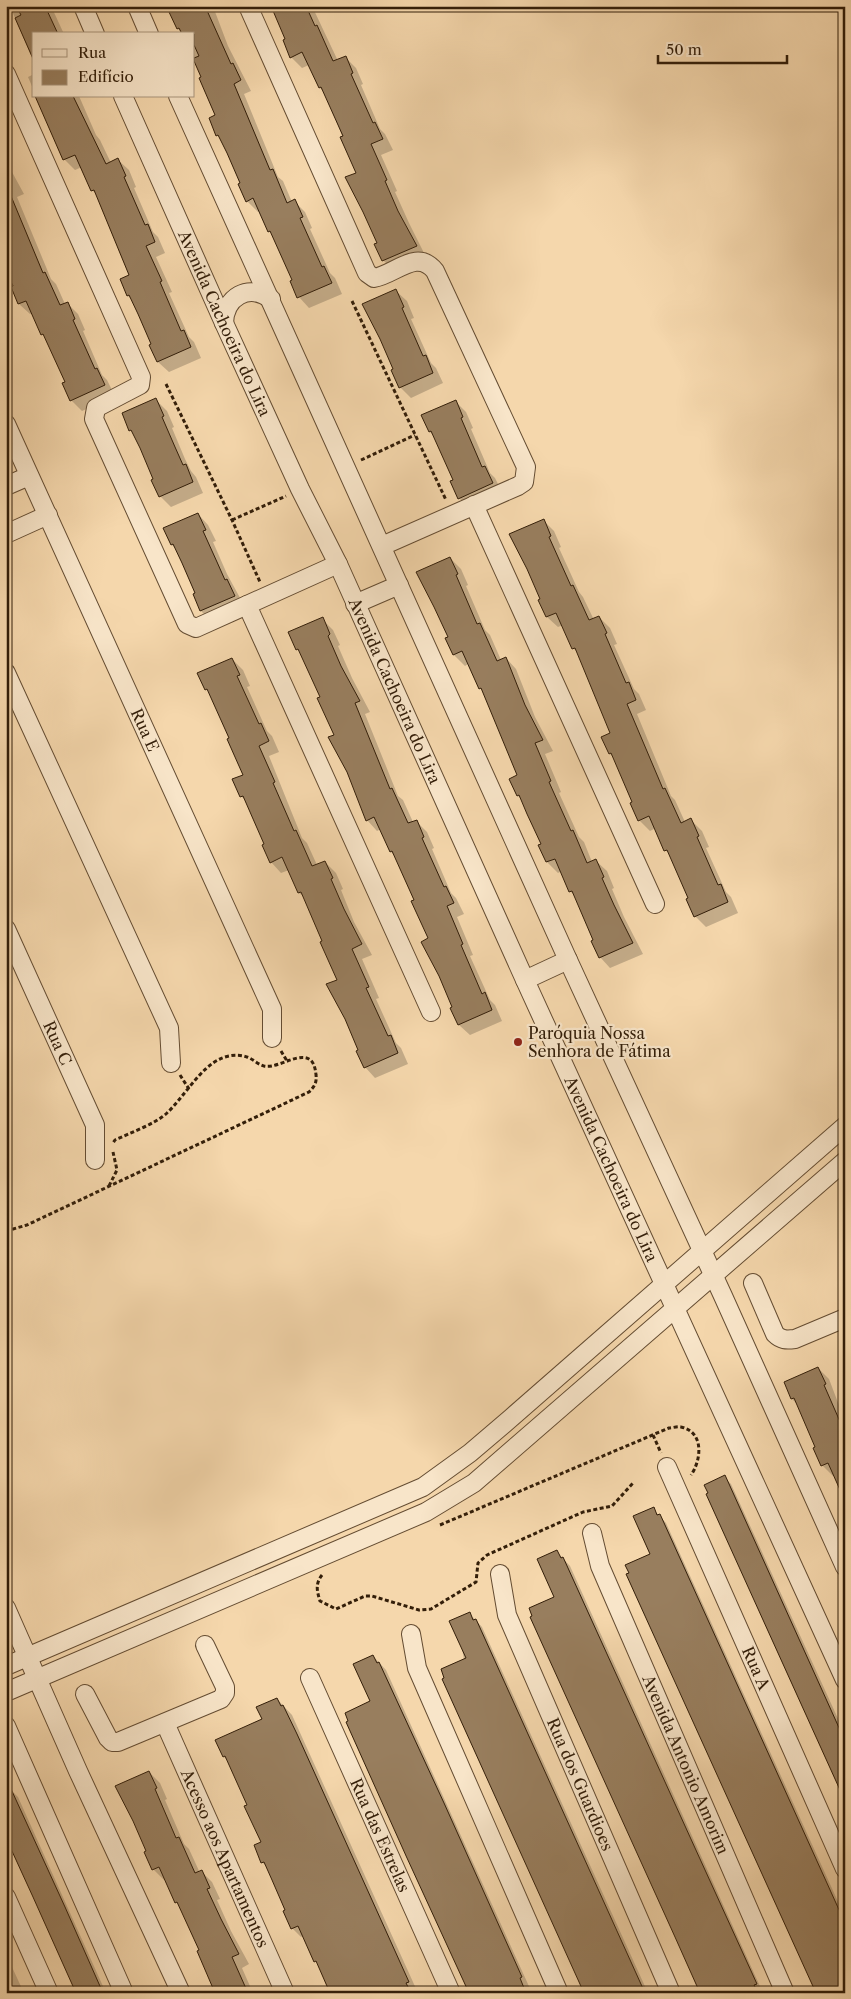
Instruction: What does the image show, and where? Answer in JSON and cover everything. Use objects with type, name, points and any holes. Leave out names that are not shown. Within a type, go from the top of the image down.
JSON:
[{"type":"street","points":[[83,6],[94,32]]},
{"type":"street","points":[[137,6],[148,32]]},
{"type":"street","points":[[248,6],[367,273],[374,278],[412,262],[429,263],[435,271],[526,467],[524,482],[382,546]]},
{"type":"street","points":[[6,74],[141,377],[140,385],[101,404],[94,412],[100,432],[187,624],[196,628],[338,564]]},
{"type":"street","name":"Avenida Cachoeira do Lira","points":[[124,98],[300,490],[338,564],[524,980],[675,1308]]},
{"type":"street","points":[[179,98],[568,960],[845,1567]]},
{"type":"street","points":[[224,323],[228,306],[239,296],[248,292],[256,292],[271,299]]},
{"type":"street","name":"Rua E","points":[[6,424],[272,1009],[272,1038]]},
{"type":"street","points":[[6,486],[29,476]]},
{"type":"street","points":[[474,505],[655,904]]},
{"type":"street","points":[[6,534],[48,516]]},
{"type":"street","points":[[355,604],[399,585]]},
{"type":"street","points":[[247,605],[431,1012]]},
{"type":"street","points":[[6,673],[169,1028],[171,1063]]},
{"type":"street","name":"Rua C","points":[[6,929],[95,1125],[95,1160]]},
{"type":"street","points":[[524,980],[568,960]]},
{"type":"street","points":[[6,1666],[423,1487],[477,1447],[845,1126]]},
{"type":"street","points":[[6,1692],[426,1512],[474,1483],[845,1161]]},
{"type":"street","points":[[753,1283],[775,1334],[779,1338],[786,1340],[794,1339],[843,1324]]},
{"type":"street","points":[[675,1308],[845,1680]]},
{"type":"street","name":"Rua A","points":[[667,1467],[845,1869]]},
{"type":"street","name":"Avenida Antonio Amorim","points":[[592,1533],[600,1566],[785,1993]]},
{"type":"street","name":"Rua dos Guardioes","points":[[500,1574],[507,1615],[671,1993]]},
{"type":"street","points":[[6,1608],[181,1993]]},
{"type":"street","points":[[411,1634],[417,1668],[559,1993]]},
{"type":"street","points":[[85,1694],[108,1738],[112,1742],[118,1742],[166,1723],[221,1699],[225,1693],[225,1687],[205,1645]]},
{"type":"street","name":"Rua das Estrelas","points":[[310,1678],[451,1993]]},
{"type":"street","name":"Acesso aos Apartamentos","points":[[166,1723],[285,1993]]},
{"type":"street","points":[[6,1726],[124,1993]]},
{"type":"street","points":[[6,1897],[50,1993]]},
{"type":"path","points":[[352,301],[452,514]]},
{"type":"path","points":[[166,384],[267,597]]},
{"type":"path","points":[[345,467],[415,435]]},
{"type":"path","points":[[232,520],[300,490]]},
{"type":"path","points":[[6,1231],[14,1230],[309,1092],[314,1087],[316,1080],[315,1066],[310,1061],[296,1057],[266,1067],[257,1064],[247,1057],[236,1055],[220,1059],[204,1070],[184,1096],[164,1116],[116,1140],[112,1145],[117,1170],[108,1186]]},
{"type":"path","points":[[6,1217],[14,1230]]},
{"type":"path","points":[[438,1526],[669,1428],[681,1427],[690,1432],[698,1441],[700,1452],[697,1466],[691,1475]]},
{"type":"path","points":[[330,1572],[321,1576],[316,1590],[320,1601],[336,1609],[364,1596],[380,1598],[419,1610],[431,1609],[476,1582],[478,1563],[487,1555],[583,1512],[612,1506],[634,1482]]},
{"type":"building","points":[[16,6],[45,6],[57,32],[32,32],[32,56],[15,18],[21,15]]},
{"type":"building","points":[[182,6],[205,6],[231,64],[233,63],[241,80],[234,84],[270,170],[273,169],[287,203],[295,199],[303,217],[300,218],[322,267],[324,266],[332,283],[297,298],[290,281],[292,280],[270,231],[268,232],[253,198],[246,202],[227,153],[218,135],[216,136],[209,118],[215,115],[199,78],[201,77],[195,63],[195,58],[199,56],[195,47],[195,32],[181,32],[179,28],[177,29],[169,12]]},
{"type":"building","points":[[271,6],[306,6],[315,26],[317,25],[333,61],[346,56],[353,73],[351,74],[373,123],[375,122],[383,139],[371,144],[398,211],[417,246],[382,261],[374,244],[377,243],[345,177],[356,173],[340,137],[343,136],[321,87],[319,88],[302,52],[290,58],[283,40],[285,39]]},
{"type":"building","points":[[36,98],[74,98],[106,164],[118,158],[126,176],[124,177],[145,225],[148,224],[155,242],[146,246],[181,331],[184,330],[191,347],[157,362],[138,314],[129,295],[127,296],[120,279],[129,275],[94,190],[91,191],[75,155],[63,160]]},
{"type":"building","points":[[6,184],[43,273],[45,272],[60,305],[68,302],[75,319],[73,320],[95,369],[97,368],[105,385],[70,401],[62,383],[65,382],[43,334],[41,335],[26,301],[18,304],[6,271],[6,267],[11,265],[6,255]]},
{"type":"building","points":[[396,289],[404,307],[402,308],[423,356],[426,355],[433,373],[399,388],[380,339],[362,304]]},
{"type":"building","points":[[156,398],[175,447],[183,465],[186,464],[193,482],[159,497],[140,448],[131,430],[129,431],[122,413]]},
{"type":"building","points":[[456,400],[463,417],[461,418],[482,467],[485,466],[493,483],[458,499],[450,481],[453,480],[431,431],[429,432],[421,415]]},
{"type":"building","points":[[198,513],[206,530],[203,531],[225,580],[227,579],[235,596],[200,611],[193,594],[195,593],[182,563],[163,528]]},
{"type":"building","points":[[544,519],[551,536],[549,537],[571,586],[573,585],[589,620],[599,616],[626,683],[629,682],[636,700],[627,704],[663,789],[665,788],[681,823],[691,818],[699,836],[697,837],[718,885],[721,884],[728,902],[694,917],[686,899],[688,898],[667,850],[664,851],[649,816],[638,821],[630,803],[632,802],[611,753],[609,754],[601,737],[610,733],[575,648],[572,649],[556,613],[546,617],[527,569],[509,534]]},
{"type":"building","points":[[450,557],[477,624],[480,623],[497,661],[506,657],[525,705],[543,740],[535,743],[551,781],[549,782],[571,831],[573,830],[587,863],[596,859],[604,877],[602,878],[633,943],[599,958],[572,891],[569,892],[555,859],[546,862],[538,845],[541,844],[519,795],[517,796],[509,779],[517,775],[481,688],[479,689],[462,651],[453,655],[445,638],[448,637],[416,572]]},
{"type":"building","points":[[323,617],[330,634],[328,636],[341,666],[360,701],[355,703],[390,789],[392,788],[408,823],[417,820],[424,837],[422,838],[444,887],[446,886],[454,903],[447,906],[482,994],[485,992],[492,1010],[458,1025],[439,976],[421,942],[428,938],[411,901],[414,900],[374,817],[366,821],[347,772],[328,737],[334,735],[317,698],[320,697],[288,632]]},
{"type":"building","points":[[232,658],[240,675],[237,676],[269,741],[259,746],[275,782],[273,783],[312,866],[325,861],[333,878],[331,879],[344,909],[362,944],[352,949],[369,987],[366,988],[388,1036],[391,1035],[398,1053],[364,1068],[345,1019],[326,984],[337,980],[320,942],[322,941],[301,892],[298,893],[282,857],[270,863],[262,845],[264,844],[243,796],[240,797],[232,779],[243,775],[227,739],[229,738],[207,689],[205,690],[197,673]]},
{"type":"building","points":[[818,1367],[845,1433],[845,1501],[828,1463],[821,1466],[794,1398],[791,1399],[784,1382]]},
{"type":"building","points":[[725,1475],[845,1741],[845,1801],[706,1494],[708,1493],[704,1485]]},
{"type":"building","points":[[654,1507],[657,1515],[660,1514],[845,1923],[845,1993],[816,1993],[626,1574],[629,1573],[625,1565],[650,1554],[633,1516]]},
{"type":"building","points":[[557,1550],[561,1558],[563,1557],[757,1984],[754,1985],[758,1993],[700,1993],[530,1617],[532,1616],[529,1608],[554,1597],[537,1559]]},
{"type":"building","points":[[470,1612],[473,1620],[476,1619],[645,1993],[584,1993],[442,1679],[444,1678],[441,1669],[466,1658],[449,1621]]},
{"type":"building","points":[[373,1655],[377,1663],[379,1662],[444,1803],[522,1977],[520,1978],[526,1993],[469,1993],[407,1858],[346,1722],[348,1721],[345,1713],[370,1701],[353,1664]]},
{"type":"building","points":[[277,1698],[281,1706],[283,1705],[297,1734],[409,1982],[406,1983],[411,1993],[330,1993],[298,1926],[291,1929],[283,1911],[285,1910],[264,1862],[261,1863],[254,1845],[261,1842],[244,1806],[247,1805],[225,1756],[223,1757],[215,1740],[262,1719],[256,1707]]},
{"type":"building","points":[[149,1771],[176,1838],[179,1837],[195,1873],[202,1870],[210,1888],[207,1889],[239,1954],[232,1957],[248,1993],[215,1993],[197,1951],[199,1950],[177,1902],[175,1903],[159,1867],[152,1870],[133,1821],[115,1786]]},
{"type":"building","points":[[6,1778],[103,1993],[76,1993],[6,1838]]},
{"type":"place","name":"Paróquia Nossa Senhora de Fátima","points":[[518,1042]]}]
